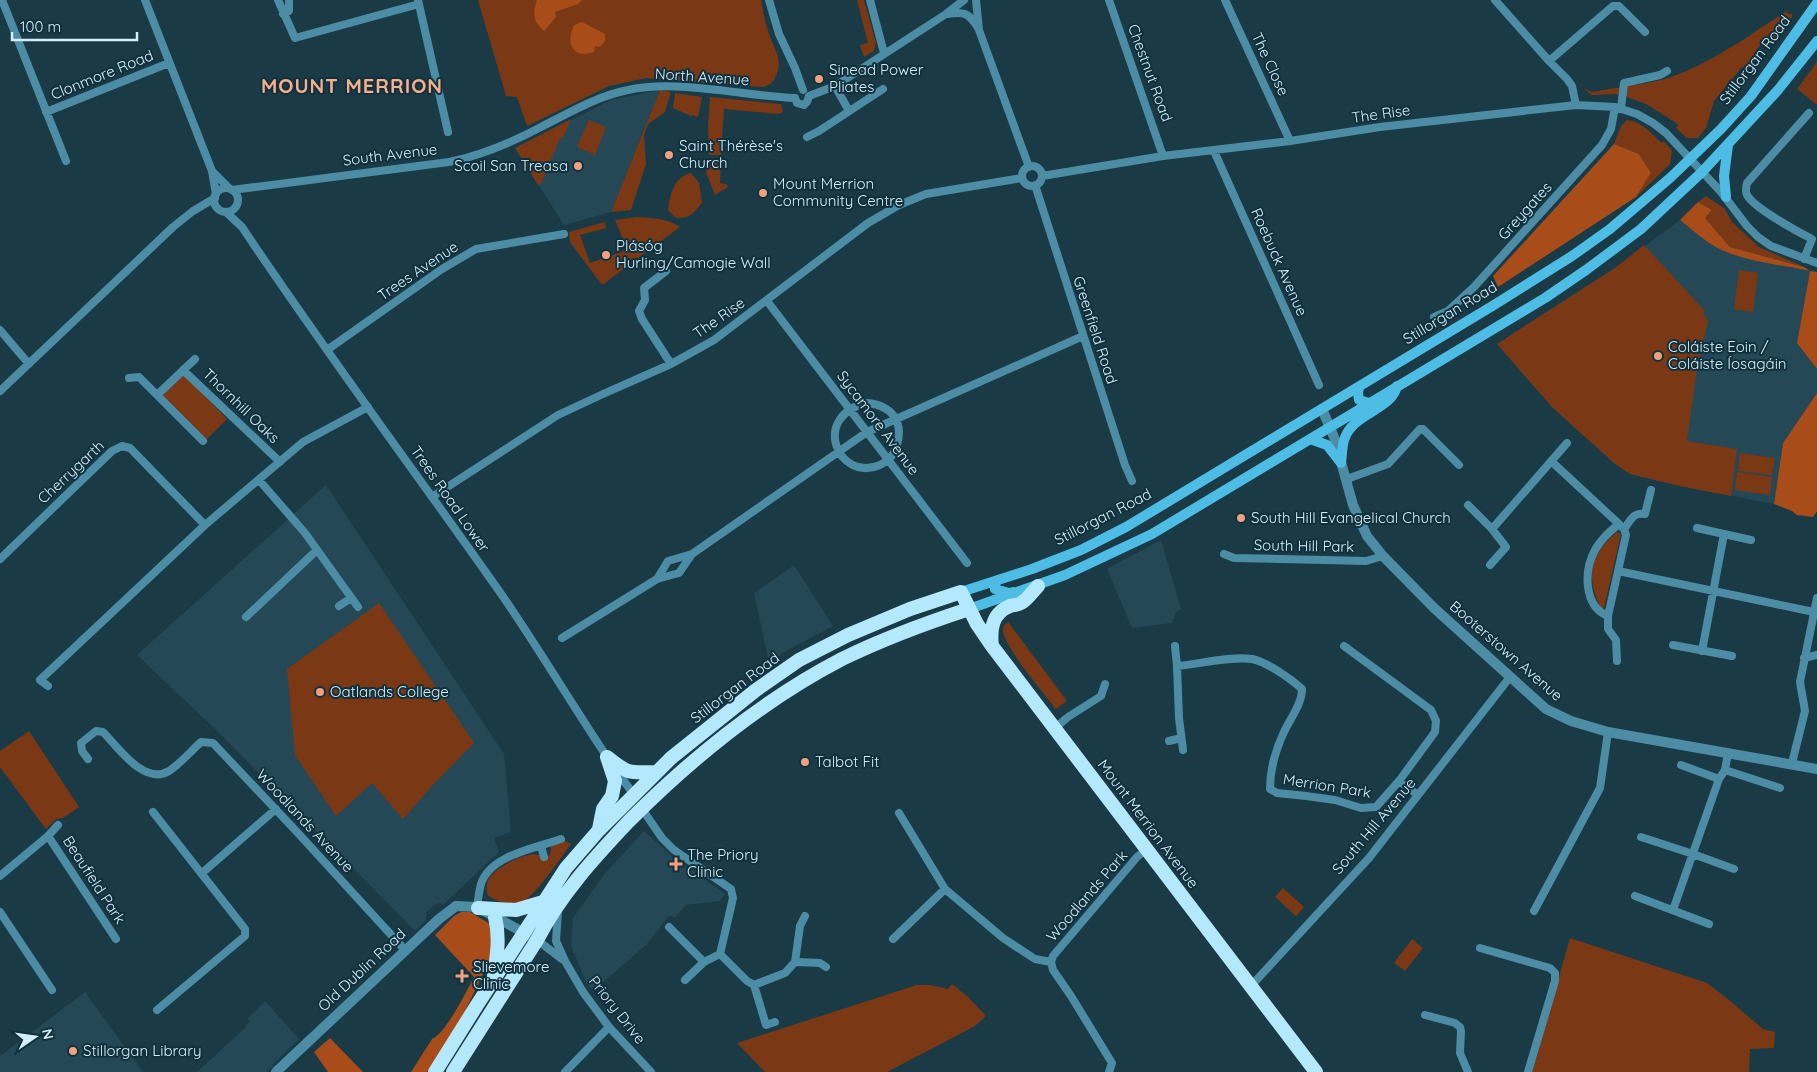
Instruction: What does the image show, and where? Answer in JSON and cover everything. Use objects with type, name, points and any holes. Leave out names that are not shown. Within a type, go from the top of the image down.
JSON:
[{"type":"highway","points":[[992,646],[993,622],[998,612],[1008,606],[1022,603],[1038,586]]},
{"type":"highway","name":"Mount Merrion Avenue","points":[[961,592],[977,624],[992,646],[1316,1072]]},
{"type":"highway","name":"Stillorgan Road","points":[[436,1072],[566,868],[599,830],[656,772],[721,716],[800,660],[848,635],[910,609],[961,592]]},
{"type":"highway","points":[[453,1072],[537,940],[548,919],[576,879],[678,773],[784,693],[843,659],[932,620],[969,609]]},
{"type":"highway","points":[[607,757],[623,770],[656,772]]},
{"type":"highway","points":[[599,830],[603,809],[612,796],[614,781],[607,757]]},
{"type":"highway","points":[[478,907],[516,910],[543,902]]},
{"type":"highway","points":[[494,979],[499,941],[495,917]]},
{"type":"main road","name":"Stillorgan Road","points":[[961,592],[1032,569],[1080,550],[1126,527],[1572,256],[1610,229],[1691,159],[1721,129],[1751,96],[1814,4]]},
{"type":"main road","points":[[969,609],[1038,586],[1090,564],[1152,534],[1545,298],[1641,229],[1702,172],[1778,90],[1817,41]]},
{"type":"main road","points":[[1726,197],[1724,176],[1728,145]]},
{"type":"main road","points":[[1359,386],[1358,394],[1360,400],[1369,403]]},
{"type":"main road","points":[[1341,463],[1344,440],[1350,430],[1359,419],[1392,399],[1398,386]]},
{"type":"main road","points":[[1310,439],[1327,445],[1341,463]]},
{"type":"main road","points":[[996,581],[996,590],[1009,593],[1038,586]]},
{"type":"street","name":"Clonmore Road","points":[[2,0],[66,161]]},
{"type":"street","points":[[145,0],[212,171],[217,207]]},
{"type":"street","points":[[278,0],[295,38],[419,2],[448,132]]},
{"type":"street","points":[[283,14],[289,11],[289,0]]},
{"type":"street","points":[[769,0],[779,34],[806,93],[808,100],[804,104],[797,103],[795,98],[797,92],[806,93],[835,86],[946,14],[964,0]]},
{"type":"street","points":[[870,0],[884,53]]},
{"type":"street","points":[[976,0],[979,30]]},
{"type":"street","name":"Chestnut Road","points":[[1109,0],[1163,156]]},
{"type":"street","name":"The Close","points":[[1225,0],[1290,141]]},
{"type":"street","points":[[1495,0],[1572,86],[1576,105]]},
{"type":"street","points":[[1549,61],[1613,6],[1619,6],[1645,32]]},
{"type":"street","points":[[946,14],[959,11],[966,14],[974,21],[979,30],[1029,167]]},
{"type":"street","name":"Clonmore Road","points":[[46,112],[169,63]]},
{"type":"street","name":"Greygates","points":[[1434,318],[1448,310],[1474,287],[1602,145],[1611,129],[1624,83],[1660,75],[1667,71]]},
{"type":"street","points":[[835,86],[849,111]]},
{"type":"street","name":"North Avenue","points":[[527,134],[599,99],[627,90],[646,87],[682,87],[795,98]]},
{"type":"street","points":[[807,137],[820,131],[883,89]]},
{"type":"street","name":"The Rise","points":[[1042,176],[1163,156],[1290,141],[1380,127],[1576,105],[1618,107],[1637,114],[1666,133],[1726,197],[1737,215],[1758,237],[1771,246],[1817,263]]},
{"type":"street","points":[[1804,259],[1815,240],[1764,210],[1747,196],[1746,190],[1747,183],[1809,113]]},
{"type":"street","name":"South Avenue","points":[[231,189],[448,162],[493,150],[527,134]]},
{"type":"street","name":"Roebuck Avenue","points":[[1214,150],[1319,385]]},
{"type":"street","points":[[1029,167],[1038,169],[1042,176],[1040,182],[1035,185],[1029,185],[1022,178],[1023,172],[1029,167]]},
{"type":"street","points":[[212,171],[236,192],[242,227]]},
{"type":"street","name":"The Rise","points":[[432,497],[558,415],[671,364],[714,340],[868,223],[899,205],[926,194],[1022,178]]},
{"type":"street","name":"Greenfield Road","points":[[1035,185],[1124,465],[1132,481]]},
{"type":"street","points":[[193,211],[217,207],[230,212],[252,187]]},
{"type":"street","points":[[0,391],[173,227],[222,189],[231,189]]},
{"type":"street","name":"Trees Road Lower","points":[[226,212],[242,227],[522,625],[662,838],[674,850],[732,889],[733,898],[720,954]]},
{"type":"street","name":"Trees Avenue","points":[[327,350],[442,269],[476,249],[564,234]]},
{"type":"street","points":[[666,271],[644,288],[645,300],[639,310],[642,319],[671,364]]},
{"type":"street","name":"Sycamore Avenue","points":[[767,301],[967,562]]},
{"type":"street","points":[[0,330],[28,364]]},
{"type":"street","points":[[657,579],[668,561],[692,554],[867,432],[1083,336]]},
{"type":"street","name":"Thornhill Oaks","points":[[157,395],[195,359]]},
{"type":"street","name":"Thornhill Oaks","points":[[183,370],[280,462]]},
{"type":"street","points":[[129,378],[139,377],[203,441]]},
{"type":"street","points":[[867,403],[882,405],[896,418],[899,428],[897,446],[888,459],[873,467],[863,468],[845,460],[839,452],[834,436],[839,420],[849,409],[867,403]]},
{"type":"street","points":[[48,686],[40,680],[205,525],[304,442],[368,407]]},
{"type":"street","name":"Booterstown Avenue","points":[[1322,409],[1331,427],[1353,505],[1362,528],[1383,556],[1434,608],[1546,709],[1571,721],[1608,732],[1817,769]]},
{"type":"street","points":[[1346,479],[1388,464],[1423,428],[1459,465]]},
{"type":"street","points":[[1492,529],[1567,443]]},
{"type":"street","name":"Cherrygarth","points":[[0,559],[112,451],[122,446],[130,448],[205,525]]},
{"type":"street","points":[[1551,461],[1622,526],[1626,535],[1608,616],[1608,629],[1616,640],[1617,661]]},
{"type":"street","points":[[259,480],[317,550],[358,607]]},
{"type":"street","points":[[1608,616],[1600,613],[1591,599],[1587,577],[1590,560],[1606,535],[1622,526],[1634,515],[1638,513],[1645,514],[1651,490]]},
{"type":"street","points":[[1468,505],[1492,529],[1506,547],[1490,564]]},
{"type":"street","points":[[1697,528],[1751,540]]},
{"type":"street","points":[[1702,650],[1724,534]]},
{"type":"street","points":[[246,617],[317,550]]},
{"type":"street","points":[[562,638],[657,579],[679,573],[692,554]]},
{"type":"street","name":"South Hill Park","points":[[1224,554],[1234,558],[1357,561],[1374,560],[1383,556]]},
{"type":"street","points":[[1618,572],[1814,612]]},
{"type":"street","points":[[339,606],[352,598]]},
{"type":"street","points":[[1792,764],[1805,711],[1800,682],[1817,598]]},
{"type":"street","points":[[1673,645],[1732,656]]},
{"type":"street","points":[[1175,646],[1183,750]]},
{"type":"street","name":"Merrion Park","points":[[1177,666],[1251,659],[1262,662],[1296,683],[1302,689],[1302,696],[1283,733],[1277,751],[1270,789],[1277,793],[1306,796],[1371,809],[1380,804],[1399,781],[1434,732],[1436,721],[1431,710],[1344,646]]},
{"type":"street","points":[[1804,658],[1817,655]]},
{"type":"street","name":"South Hill Avenue","points":[[1251,986],[1369,858],[1510,677]]},
{"type":"street","points":[[1054,729],[1068,717],[1101,696],[1105,684]]},
{"type":"street","name":"Woodlands Avenue","points":[[88,759],[82,751],[81,743],[96,731],[103,732],[129,762],[146,772],[158,775],[168,772],[201,742],[213,743],[405,950]]},
{"type":"street","points":[[1534,911],[1600,788],[1608,732]]},
{"type":"street","points":[[1169,741],[1181,738]]},
{"type":"street","points":[[1673,910],[1719,779],[1725,770],[1728,753]]},
{"type":"street","points":[[1681,765],[1719,779]]},
{"type":"street","points":[[1725,770],[1780,788]]},
{"type":"street","points":[[1399,781],[1418,795]]},
{"type":"street","points":[[202,874],[276,809]]},
{"type":"street","points":[[153,812],[245,929],[244,936],[157,1010]]},
{"type":"street","name":"Woodlands Park","points":[[899,812],[945,889],[1003,938],[1035,959],[1051,962]]},
{"type":"street","name":"Beaufield Park","points":[[0,876],[48,836],[58,825]]},
{"type":"street","name":"Beaufield Park","points":[[48,836],[116,939]]},
{"type":"street","points":[[1641,837],[1734,870]]},
{"type":"street","points":[[537,940],[523,934],[478,907],[481,883],[487,873],[497,863],[515,854],[561,839]]},
{"type":"street","points":[[541,846],[544,857]]},
{"type":"street","name":"Woodlands Park","points":[[1109,1072],[1112,1063],[1053,970],[1051,962],[1053,956],[1137,857],[1147,849]]},
{"type":"street","points":[[893,939],[945,889]]},
{"type":"street","points":[[1635,896],[1709,924]]},
{"type":"street","name":"Priory Drive","points":[[558,904],[556,941],[565,962],[583,992],[609,1027],[651,1072]]},
{"type":"street","name":"Old Dublin Road","points":[[276,1072],[439,919],[456,906],[478,907]]},
{"type":"street","points":[[0,912],[52,990]]},
{"type":"street","points":[[754,985],[785,973],[795,962],[800,926],[805,916]]},
{"type":"street","points":[[669,927],[704,962]]},
{"type":"street","name":"Priory Drive","points":[[537,940],[565,962]]},
{"type":"street","points":[[1480,948],[1550,968],[1555,973],[1555,980],[1528,1072]]},
{"type":"street","points":[[685,980],[704,962],[720,954],[746,981],[754,985],[766,1025],[775,1022]]},
{"type":"street","points":[[795,962],[820,963],[826,967]]},
{"type":"street","points":[[1425,1015],[1455,1023],[1460,1027],[1460,1053],[1463,1065],[1468,1072]]},
{"type":"street","points":[[565,1072],[609,1027]]},
{"type":"shaded area","points":[[478,0],[761,0],[764,17],[779,60],[778,71],[773,82],[763,87],[646,78],[609,86],[527,126],[517,97],[506,96]]},
{"type":"shaded area","points":[[537,0],[582,0],[578,4],[555,12],[556,17],[544,31],[534,17]]},
{"type":"shaded area","points":[[857,0],[864,0],[876,43],[874,51],[864,57],[860,45],[868,43]]},
{"type":"shaded area","points":[[1787,11],[1788,14],[1792,14],[1792,17],[1771,42],[1768,43],[1768,46],[1762,43],[1756,50],[1758,57],[1754,62],[1741,68],[1714,101],[1706,128],[1698,138],[1687,138],[1676,128],[1678,125],[1675,122],[1646,104],[1616,94],[1592,95],[1583,88],[1592,92],[1668,78],[1699,65]]},
{"type":"shaded area","points":[[582,22],[605,34],[605,41],[600,47],[595,46],[594,52],[587,54],[576,52],[570,38],[574,25]]},
{"type":"shaded area","points":[[1817,62],[1817,105],[1797,89]]},
{"type":"shaded area","name":"Scoil San Treasa","points":[[660,90],[611,212],[564,225],[515,148],[611,100]]},
{"type":"shaded area","points":[[660,90],[671,92],[665,112],[648,124],[644,135],[646,164],[631,210],[611,212]]},
{"type":"shaded area","points":[[675,93],[702,97],[698,117],[673,108]]},
{"type":"shaded area","points":[[710,97],[781,104],[783,112],[778,114],[724,109],[721,155],[709,155]]},
{"type":"shaded area","points":[[571,119],[563,138],[560,138],[541,184],[538,185],[515,148]]},
{"type":"shaded area","points":[[589,120],[606,127],[595,155],[577,147]]},
{"type":"shaded area","points":[[1627,120],[1637,122],[1662,143],[1664,141],[1672,151],[1670,164],[1636,197],[1651,173],[1639,154],[1614,144],[1621,126]]},
{"type":"shaded area","points":[[1614,144],[1639,154],[1651,173],[1636,197],[1498,287],[1493,276]]},
{"type":"shaded area","points":[[709,159],[721,159],[720,183],[726,184],[728,187],[715,195],[706,172]]},
{"type":"shaded area","points":[[691,173],[699,183],[702,203],[691,215],[676,218],[668,210],[672,192],[681,178]]},
{"type":"shaded area","points":[[1706,196],[1724,208],[1733,223],[1759,247],[1804,267],[1730,247],[1705,218],[1712,210],[1698,202]]},
{"type":"shaded area","points":[[1698,202],[1712,210],[1705,218],[1730,247],[1804,267],[1810,271],[1745,258],[1712,245],[1680,220]]},
{"type":"shaded area","points":[[636,217],[665,220],[680,227],[602,285],[570,242],[569,232],[605,222],[606,228],[580,235],[590,263],[624,251],[626,246],[615,220]]},
{"type":"shaded area","name":"Coláiste Eoin / Coláiste Íosagáin","points":[[1680,220],[1706,241],[1723,250],[1750,259],[1810,271],[1797,343],[1817,369],[1817,393],[1783,443],[1774,504],[1680,486],[1630,474],[1614,463],[1552,407],[1497,344],[1615,268]]},
{"type":"shaded area","points":[[1644,245],[1705,311],[1703,313],[1708,321],[1697,368],[1687,441],[1737,449],[1731,496],[1630,474],[1614,463],[1552,407],[1497,344],[1615,268]]},
{"type":"shaded area","points":[[1739,270],[1758,273],[1753,312],[1734,309]]},
{"type":"shaded area","points":[[1810,271],[1817,272],[1817,369],[1797,343]]},
{"type":"shaded area","points":[[183,374],[227,419],[206,440],[163,396],[165,391]]},
{"type":"shaded area","points":[[1817,393],[1817,511],[1813,517],[1797,515],[1774,504],[1783,443]]},
{"type":"shaded area","points":[[1740,453],[1775,458],[1772,475],[1738,471]]},
{"type":"shaded area","points":[[1737,472],[1772,477],[1770,495],[1735,490]]},
{"type":"shaded area","name":"Oatlands College","points":[[326,485],[504,754],[511,832],[494,838],[499,852],[443,905],[440,903],[434,905],[426,913],[426,920],[415,931],[216,730],[137,655]]},
{"type":"shaded area","points":[[1617,532],[1621,534],[1604,608],[1601,608],[1593,586],[1593,567],[1601,549]]},
{"type":"shaded area","points":[[1161,540],[1181,609],[1176,612],[1172,623],[1132,628],[1107,569]]},
{"type":"shaded area","points":[[794,565],[833,626],[786,651],[769,663],[754,593]]},
{"type":"shaded area","points":[[379,603],[474,743],[403,819],[372,783],[336,816],[295,755],[287,669]]},
{"type":"shaded area","points":[[1008,622],[1067,701],[1056,709],[1009,645],[1003,628]]},
{"type":"shaded area","points":[[29,731],[79,807],[63,818],[56,819],[46,829],[0,767],[0,751]]},
{"type":"shaded area","points":[[644,831],[673,857],[725,894],[720,901],[686,905],[675,917],[669,916],[646,945],[593,991],[586,982],[571,945],[573,918],[606,872]]},
{"type":"shaded area","points":[[562,839],[571,844],[540,886],[526,900],[517,904],[508,904],[488,896],[487,886],[489,879],[500,868],[524,856],[532,854],[543,857],[550,855],[551,847]]},
{"type":"shaded area","points":[[1283,888],[1304,907],[1296,916],[1275,897]]},
{"type":"shaded area","points":[[461,912],[470,912],[490,924],[494,952],[460,1021],[427,1072],[411,1072],[432,1039],[449,1021],[474,977],[435,935],[454,916]]},
{"type":"shaded area","points":[[1570,938],[1707,983],[1763,1029],[1775,1032],[1774,1048],[1750,1049],[1749,1072],[1532,1072]]},
{"type":"shaded area","points":[[1412,939],[1423,948],[1405,971],[1394,963]]},
{"type":"shaded area","points":[[952,984],[986,1016],[975,1026],[887,1072],[765,1072],[737,1043],[917,985],[930,985],[948,989]]},
{"type":"shaded area","points":[[85,992],[143,1072],[0,1072],[0,1056]]},
{"type":"shaded area","points":[[265,1001],[299,1039],[267,1072],[197,1072],[246,1027],[250,1021],[247,1019]]},
{"type":"shaded area","points":[[330,1038],[363,1072],[328,1072],[314,1052]]},
{"type":"place","name":"Sinead Power Pliates","points":[[819,79]]},
{"type":"place","name":"Saint Thérèse's Church","points":[[669,155]]},
{"type":"place","name":"Scoil San Treasa","points":[[578,166]]},
{"type":"place","name":"Mount Merrion Community Centre","points":[[763,193]]},
{"type":"place","name":"Plásóg Hurling/Camogie Wall","points":[[606,255]]},
{"type":"place","name":"Coláiste Eoin / Coláiste Íosagáin","points":[[1658,356]]},
{"type":"place","name":"South Hill Evangelical Church","points":[[1241,518]]},
{"type":"place","name":"Oatlands College","points":[[320,692]]},
{"type":"place","name":"Talbot Fit","points":[[805,762]]},
{"type":"place","name":"The Priory Clinic","points":[[676,864]]},
{"type":"place","name":"Slievemore Clinic","points":[[462,976]]},
{"type":"place","name":"Stillorgan Library","points":[[73,1051]]},
{"type":"district","name":"MOUNT MERRION","points":[[352,86]]}]
